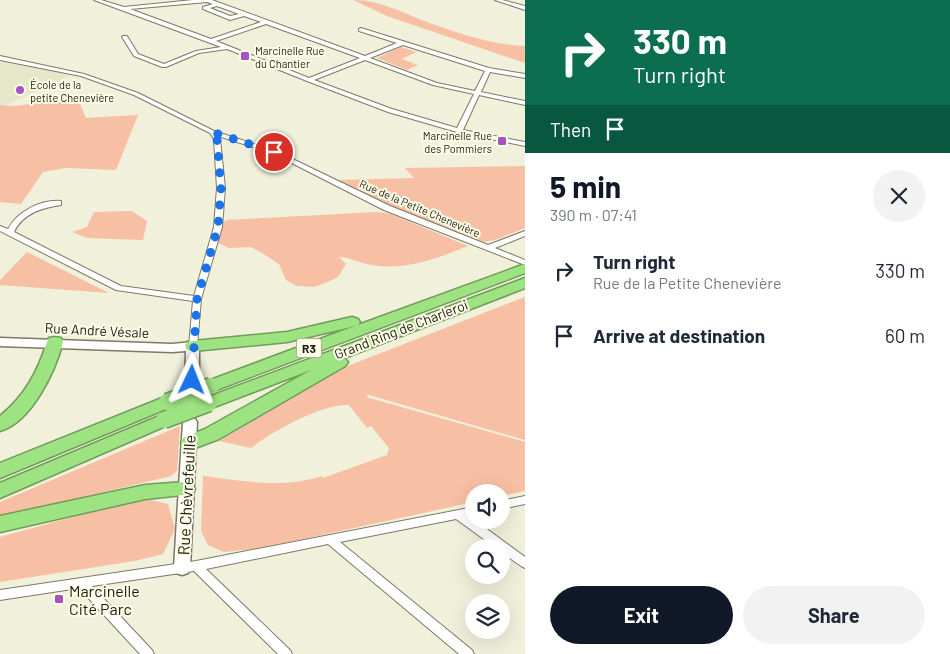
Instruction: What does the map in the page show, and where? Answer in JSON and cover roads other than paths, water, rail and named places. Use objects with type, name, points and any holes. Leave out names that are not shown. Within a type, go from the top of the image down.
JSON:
[{"type":"highway","name":"Grand Ring de Charleroi","points":[[210,394],[408,311],[525,270]]},
{"type":"highway","name":"Grand Ring de Charleroi","points":[[0,471],[210,394],[374,338],[525,270]]},
{"type":"highway","points":[[193,346],[287,337],[381,314],[408,311]]},
{"type":"highway","points":[[190,443],[212,434],[354,354],[374,338]]},
{"type":"highway","points":[[0,425],[26,402],[40,383],[55,342]]},
{"type":"highway","name":"Grand Ring de Charleroi","points":[[0,491],[165,411]]},
{"type":"highway","points":[[0,524],[145,492],[185,489]]},
{"type":"street","points":[[96,0],[124,8],[212,40],[367,102],[459,131],[525,144]]},
{"type":"street","points":[[124,8],[207,0],[435,84],[478,95],[525,103]]},
{"type":"street","points":[[497,0],[525,8]]},
{"type":"street","points":[[217,4],[205,8],[230,18],[244,14]]},
{"type":"street","points":[[212,40],[266,22]]},
{"type":"street","points":[[361,30],[488,70],[525,76]]},
{"type":"street","points":[[125,37],[136,55],[164,66],[198,52],[229,47]]},
{"type":"street","points":[[309,80],[403,43]]},
{"type":"street","name":"Rue de la Petite Chenevière","points":[[0,58],[54,68],[136,94],[212,132],[274,152],[387,208],[488,248],[525,270]]},
{"type":"street","points":[[459,131],[478,95],[488,70]]},
{"type":"street","points":[[192,380],[197,299],[218,227],[221,188],[217,139],[212,132]]},
{"type":"street","points":[[10,232],[12,226],[20,218],[32,211],[58,203]]},
{"type":"street","points":[[0,228],[119,288],[197,299]]},
{"type":"street","points":[[488,248],[525,233]]},
{"type":"street","name":"Rue André Vésale","points":[[0,342],[55,342],[172,348],[193,346]]},
{"type":"street","name":"Rue Chèvrefeuille","points":[[189,567],[185,489],[190,443],[190,422]]},
{"type":"street","points":[[510,503],[525,500]]},
{"type":"street","points":[[0,595],[189,567],[465,513]]},
{"type":"street","points":[[458,514],[525,564]]},
{"type":"street","points":[[330,539],[468,654]]},
{"type":"street","points":[[189,567],[286,654]]},
{"type":"street","points":[[82,583],[148,654]]},
{"type":"place","name":"Marcinelle Rue du Chantier","points":[[245,56]]},
{"type":"place","name":"École de la petite Chenevière","points":[[20,90]]},
{"type":"place","name":"Marcinelle Rue des Pommiers","points":[[502,141]]},
{"type":"place","name":"Marcinelle Cité Parc","points":[[59,599]]}]
